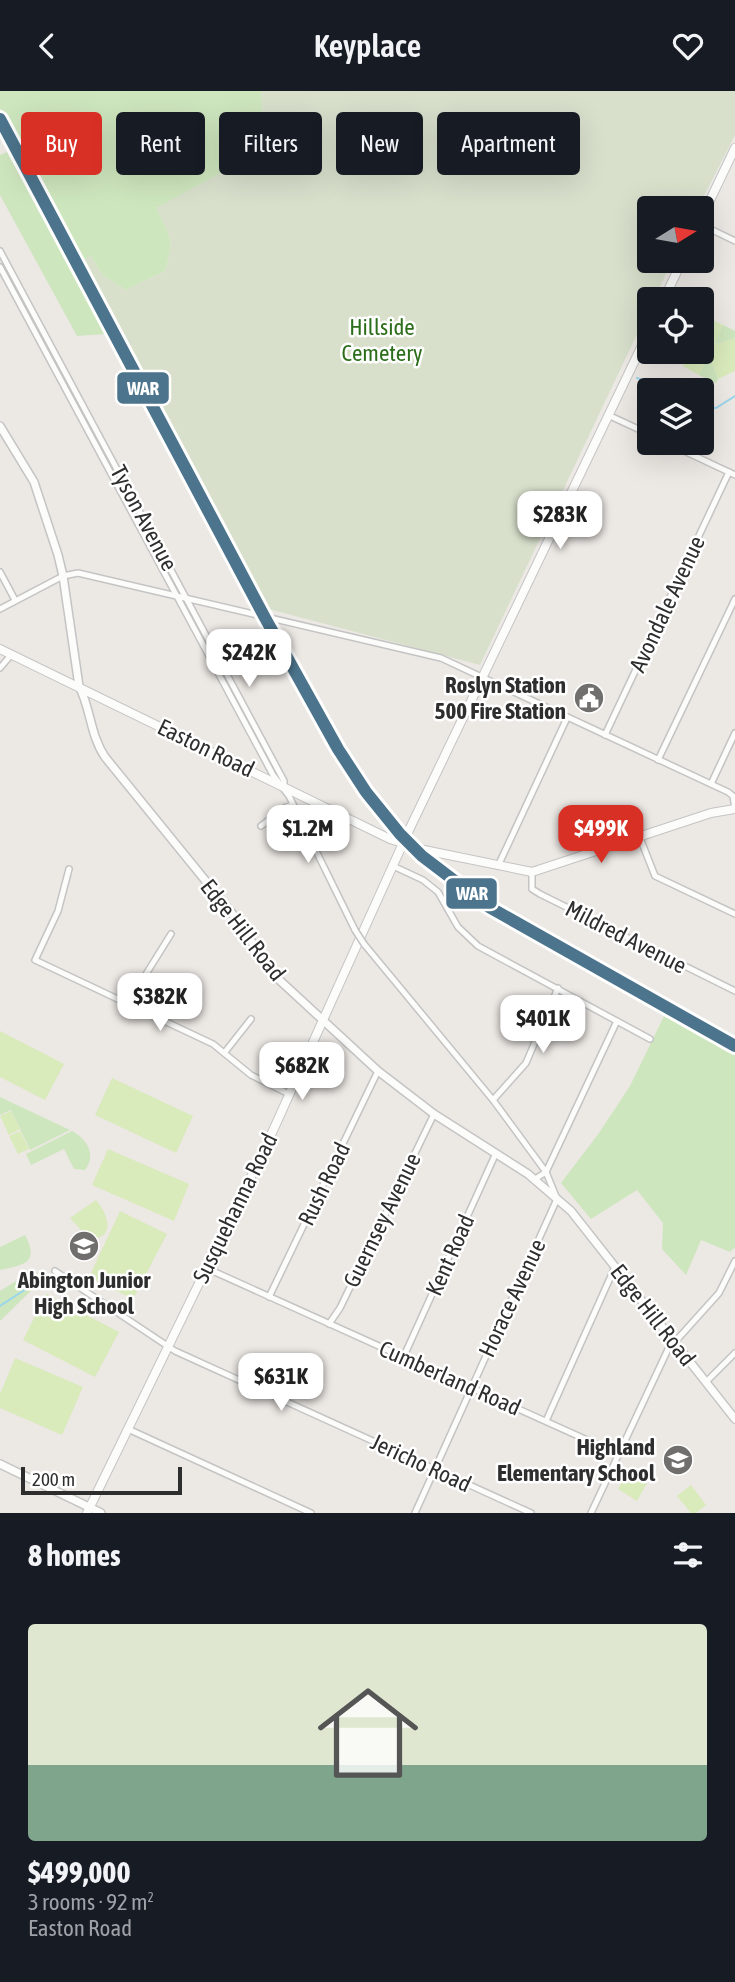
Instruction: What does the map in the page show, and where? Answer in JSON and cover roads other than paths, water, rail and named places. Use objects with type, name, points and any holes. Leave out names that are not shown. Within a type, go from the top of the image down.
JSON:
[{"type":"main road","points":[[712,196],[735,148]]},
{"type":"main road","name":"Susquehanna Road","points":[[88,1510],[289,1094],[403,844],[637,356]]},
{"type":"main road","name":"Easton Road","points":[[0,649],[403,844],[498,866],[531,872],[712,813],[735,809]]},
{"type":"street","points":[[714,231],[735,241]]},
{"type":"street","name":"Tyson Avenue","points":[[0,251],[284,781],[284,787]]},
{"type":"street","name":"Tyson Avenue","points":[[0,267],[273,775],[284,787],[355,930],[493,1100],[547,1172],[557,1199]]},
{"type":"street","points":[[608,415],[637,429]]},
{"type":"street","name":"Edge Hill Road","points":[[0,426],[34,482],[63,576],[79,687],[86,699],[95,739],[105,757],[235,917],[265,964],[322,1021],[378,1071],[433,1114],[535,1179],[571,1211],[735,1419]]},
{"type":"street","points":[[98,450],[105,446]]},
{"type":"street","points":[[692,455],[732,474]]},
{"type":"street","name":"Avondale Avenue","points":[[605,735],[732,474]]},
{"type":"street","points":[[0,572],[15,600]]},
{"type":"street","points":[[0,609],[63,576],[88,575],[441,658],[711,784],[733,796],[735,809]]},
{"type":"street","points":[[658,760],[735,599]]},
{"type":"street","points":[[0,668],[11,655]]},
{"type":"street","points":[[498,866],[567,718]]},
{"type":"street","points":[[711,784],[735,733]]},
{"type":"street","points":[[261,826],[293,805]]},
{"type":"street","points":[[640,838],[655,876],[735,914]]},
{"type":"street","points":[[393,866],[423,880],[438,892],[458,927],[478,946],[650,1039]]},
{"type":"street","points":[[69,869],[58,911],[35,960],[214,1044],[251,1075],[289,1094]]},
{"type":"street","name":"Mildred Avenue","points":[[531,872],[532,889],[540,894],[735,991]]},
{"type":"street","points":[[128,1003],[171,934]]},
{"type":"street","points":[[493,1100],[526,1063],[558,988]]},
{"type":"street","points":[[225,1052],[251,1019]]},
{"type":"street","points":[[535,1179],[547,1172],[617,1021]]},
{"type":"street","name":"Rush Road","points":[[269,1297],[378,1071]]},
{"type":"street","name":"Guernsey Avenue","points":[[329,1324],[340,1308],[433,1114]]},
{"type":"street","name":"Kent Road","points":[[404,1356],[496,1153]]},
{"type":"street","name":"Horace Avenue","points":[[415,1513],[557,1199]]},
{"type":"street","points":[[591,1513],[671,1343],[674,1343],[719,1293],[735,1261]]},
{"type":"street","points":[[546,1421],[615,1267]]},
{"type":"street","name":"Cumberland Road","points":[[206,1268],[618,1454]]},
{"type":"street","name":"Jericho Road","points":[[55,1271],[169,1346],[531,1513]]},
{"type":"street","points":[[706,1382],[735,1353]]},
{"type":"street","points":[[128,1430],[311,1513]]},
{"type":"street","points":[[0,1464],[88,1510],[101,1513]]},
{"type":"waterway","points":[[714,408],[735,396]]},
{"type":"waterway","points":[[0,1306],[26,1289]]},
{"type":"place","name":"Roslyn Station 500 Fire Station","points":[[589,698]]},
{"type":"place","name":"Abington Junior High School","points":[[84,1246]]},
{"type":"place","name":"Highland Elementary School","points":[[678,1460]]},
{"type":"park label","name":"Hillside Cemetery","points":[[382,340]]}]
